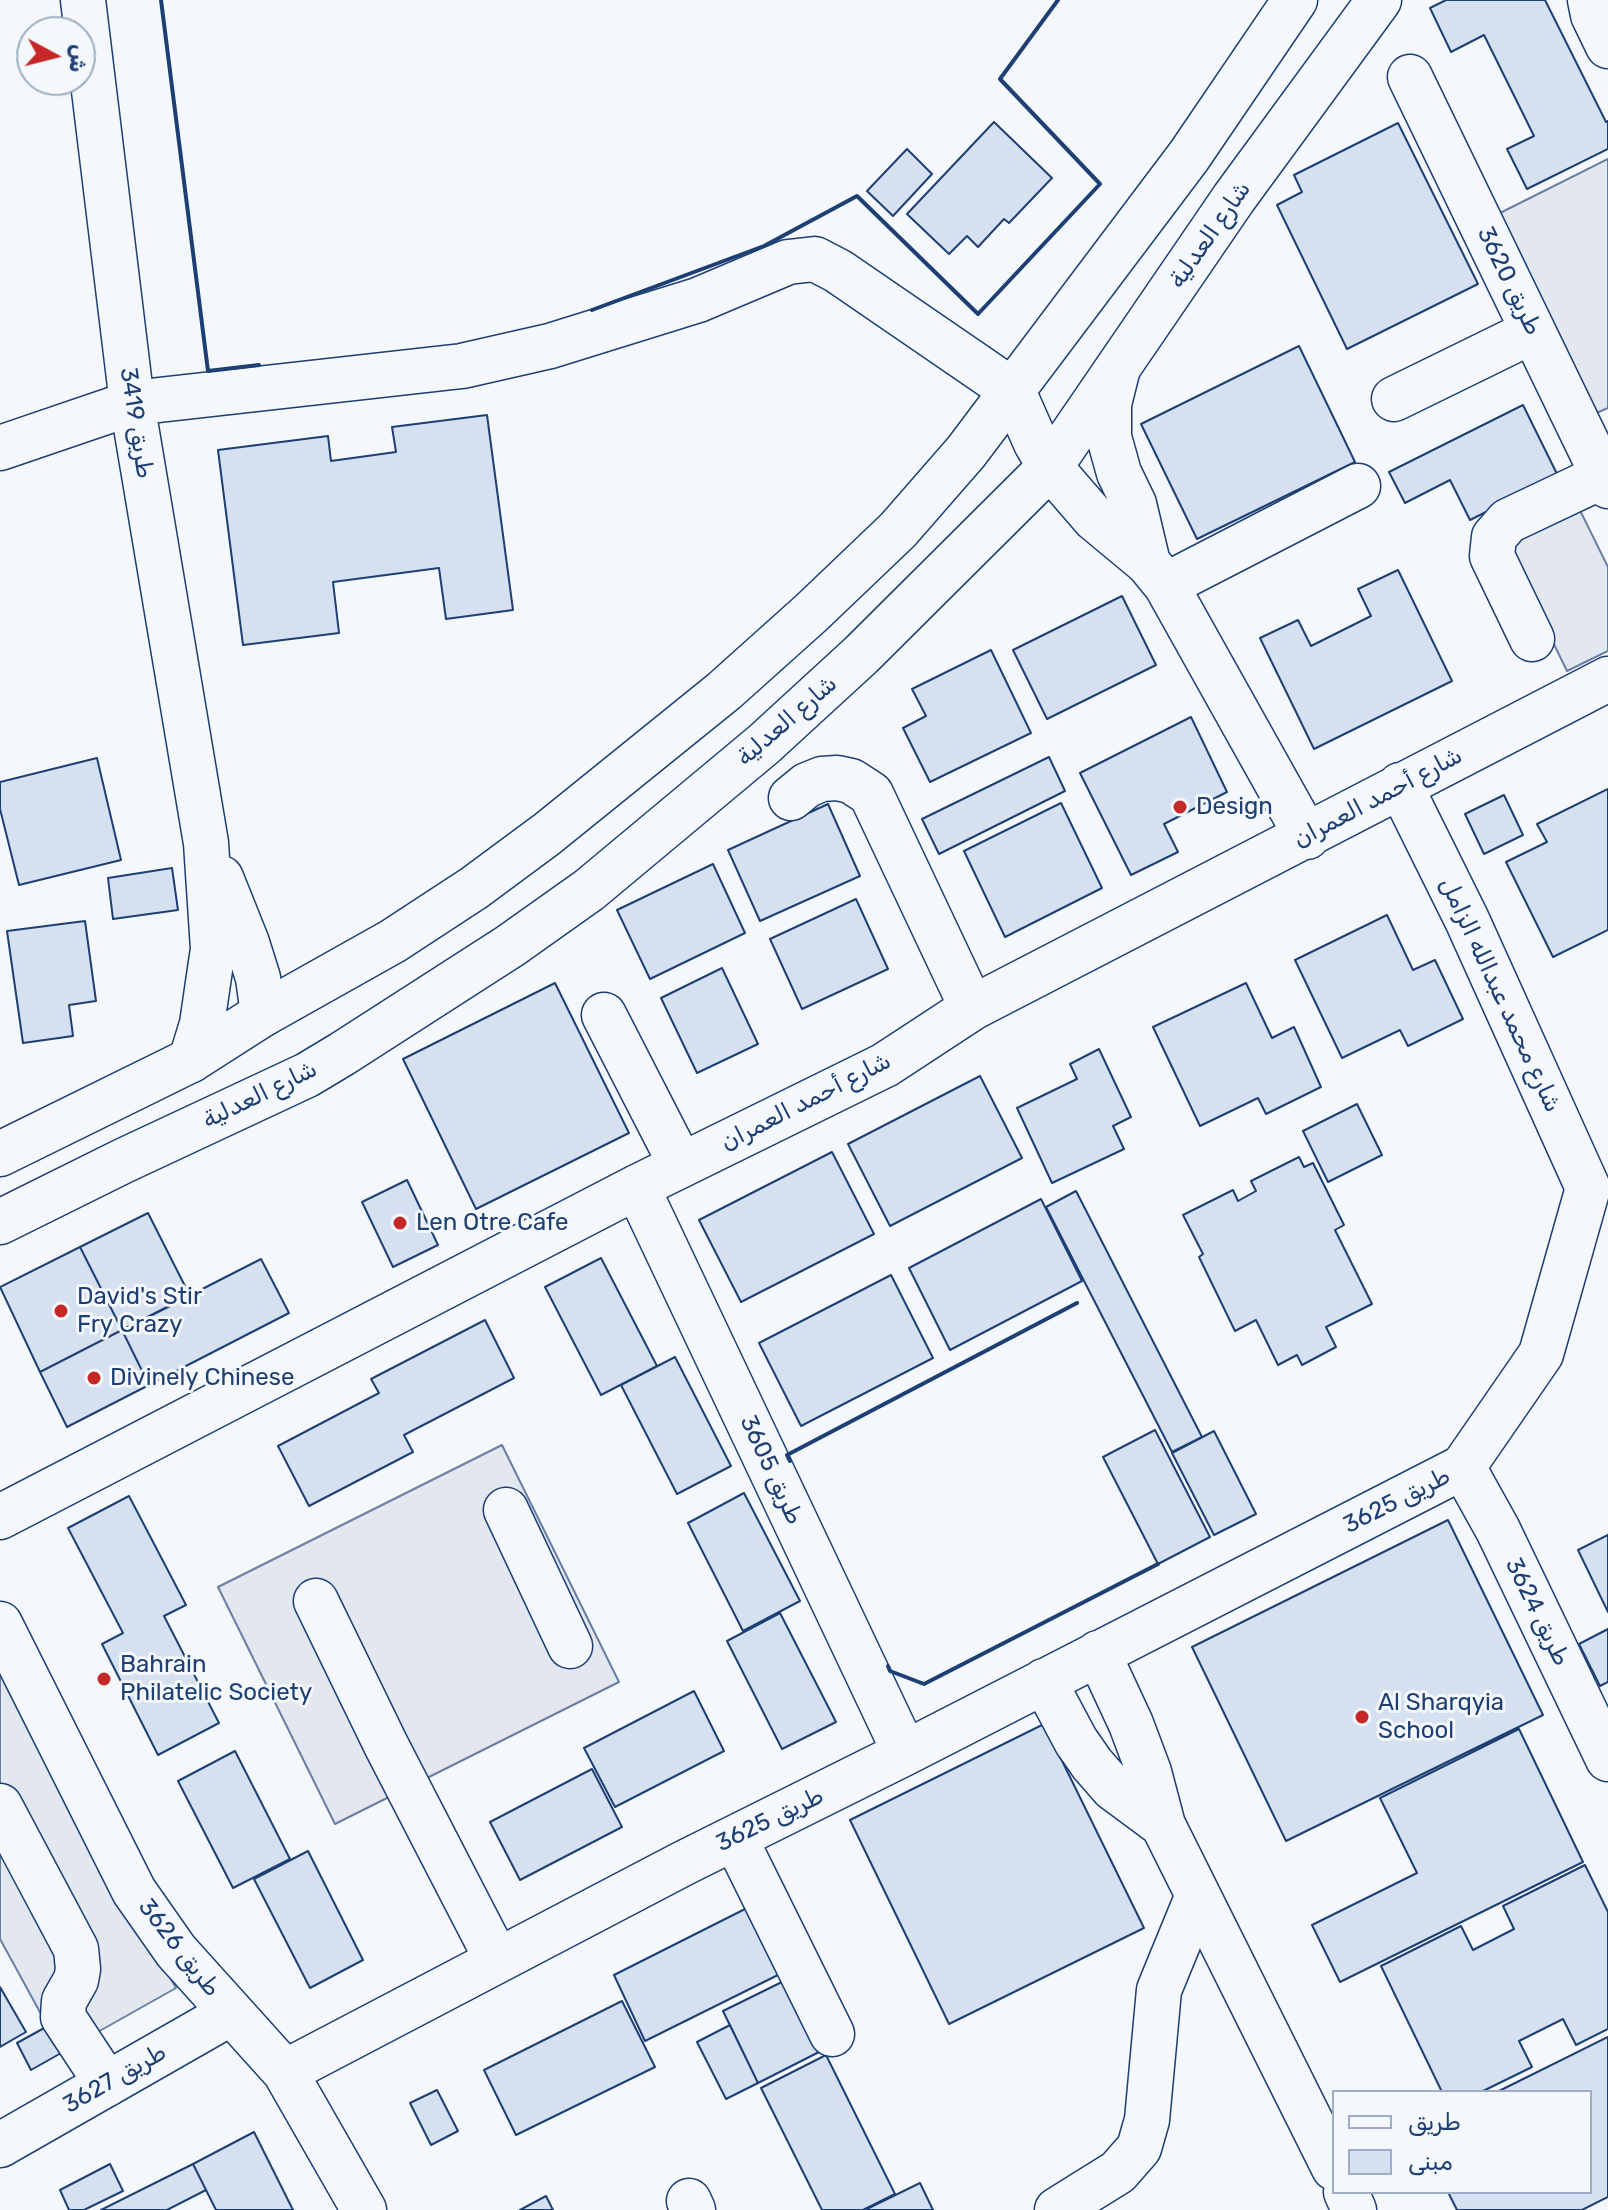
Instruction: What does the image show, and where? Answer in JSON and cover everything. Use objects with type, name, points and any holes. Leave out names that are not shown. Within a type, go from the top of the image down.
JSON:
[{"type":"street","name":"طريق 3419","points":[[83,0],[132,403],[206,843],[213,949],[202,1024],[191,1060]]},
{"type":"street","points":[[0,1154],[191,1060],[263,1014],[393,941],[474,888],[547,834],[724,691],[898,530],[966,452],[1189,156],[1295,0]]},
{"type":"street","name":"شارع العدلية","points":[[0,1222],[307,1075],[342,1054],[484,964],[589,890],[764,744],[829,685],[1050,467],[1234,198],[1379,0]]},
{"type":"street","points":[[1590,0],[1593,15],[1608,46]]},
{"type":"street","name":"طريق 3620","points":[[1410,77],[1606,481]]},
{"type":"street","points":[[0,448],[132,403],[462,366],[550,346],[698,300],[788,262],[815,259],[838,271],[1013,391],[1050,467],[1095,519],[1157,574]]},
{"type":"street","points":[[1394,399],[1533,331]]},
{"type":"street","points":[[1118,368],[1109,404],[1109,437],[1119,473],[1134,504],[1157,574],[1307,837]]},
{"type":"street","points":[[1532,639],[1492,556],[1494,537],[1508,521],[1606,481]]},
{"type":"street","points":[[1157,574],[1358,486]]},
{"type":"street","name":"شارع أحمد العمران","points":[[2,1513],[637,1187],[885,1065],[972,1008],[1608,679]]},
{"type":"street","points":[[791,798],[807,785],[822,779],[837,778],[851,781],[871,794],[972,1008]]},
{"type":"street","name":"شارع محمد عبدالله الزامل","points":[[1400,785],[1598,1190]]},
{"type":"street","name":"طريق 3419","points":[[206,843],[247,943],[258,978],[263,1014]]},
{"type":"street","points":[[123,1161],[138,1133],[154,1117],[247,1055],[263,1028],[263,1014]]},
{"type":"street","points":[[604,1015],[681,1165]]},
{"type":"street","name":"طريق 3605","points":[[637,1187],[905,1753]]},
{"type":"street","name":"طريق 3625","points":[[285,2072],[497,1960],[1463,1467],[1541,1354],[1598,1190]]},
{"type":"street","name":"طريق 3624","points":[[1463,1467],[1498,1530],[1608,1759]]},
{"type":"street","points":[[506,1510],[570,1646]]},
{"type":"street","points":[[316,1601],[497,1960]]},
{"type":"street","name":"طريق 3626","points":[[0,1624],[134,1891],[176,1951],[285,2072],[364,2210]]},
{"type":"street","points":[[1098,1653],[1149,1772],[1163,1825],[1332,2164]]},
{"type":"street","points":[[1044,1681],[1092,1764],[1113,1788],[1163,1825]]},
{"type":"street","points":[[0,1806],[76,1949],[76,1980],[64,2001],[63,2017],[107,2084]]},
{"type":"street","points":[[735,1838],[832,2034]]},
{"type":"street","points":[[1057,2210],[1118,2172],[1139,2148],[1147,2120],[1159,1990],[1198,1895]]},
{"type":"street","name":"طريق 3627","points":[[0,2145],[231,2013]]},
{"type":"shaded area","points":[[1608,159],[1608,408],[1594,414],[1496,215]]},
{"type":"shaded area","points":[[1565,480],[1608,567],[1608,651],[1567,671],[1492,517]]},
{"type":"shaded area","points":[[502,1445],[619,1682],[335,1824],[218,1587]]},
{"type":"shaded area","points":[[0,1668],[176,1988],[80,2042],[41,2014],[0,1939]]},
{"type":"building","points":[[1446,0],[1545,0],[1608,121],[1608,149],[1527,189],[1507,149],[1534,136],[1484,35],[1451,52],[1430,8]]},
{"type":"building","points":[[994,122],[1052,178],[1009,223],[1004,219],[978,247],[967,236],[949,254],[907,214]]},
{"type":"building","points":[[1398,123],[1478,284],[1347,349],[1277,205],[1302,192],[1294,175]]},
{"type":"building","points":[[907,149],[932,174],[893,216],[867,191]]},
{"type":"building","points":[[1299,346],[1355,462],[1197,539],[1141,424]]},
{"type":"building","points":[[1523,405],[1558,476],[1470,520],[1450,480],[1405,503],[1389,472]]},
{"type":"building","points":[[487,415],[513,610],[446,619],[439,568],[333,582],[339,633],[243,645],[218,450],[328,436],[331,461],[396,452],[392,427]]},
{"type":"building","points":[[1398,570],[1452,681],[1314,749],[1260,638],[1298,620],[1311,646],[1371,616],[1358,589]]},
{"type":"building","points":[[1122,596],[1156,665],[1047,719],[1013,650]]},
{"type":"building","points":[[991,650],[1031,733],[930,782],[903,728],[926,716],[912,689]]},
{"type":"building","points":[[1191,717],[1227,792],[1164,824],[1178,852],[1131,875],[1080,773]]},
{"type":"building","points":[[1049,757],[1065,791],[939,854],[922,819]]},
{"type":"building","points":[[97,758],[121,860],[19,885],[0,809],[0,782]]},
{"type":"building","points":[[1608,789],[1608,930],[1553,957],[1506,862],[1547,842],[1537,824]]},
{"type":"building","points":[[1504,795],[1523,835],[1484,854],[1465,814]]},
{"type":"building","points":[[1061,803],[1102,888],[1005,937],[964,851]]},
{"type":"building","points":[[828,804],[860,876],[760,921],[728,850]]},
{"type":"building","points":[[713,864],[745,933],[650,979],[617,910]]},
{"type":"building","points":[[172,868],[178,910],[113,919],[108,878]]},
{"type":"building","points":[[856,899],[888,969],[802,1009],[770,939]]},
{"type":"building","points":[[1387,915],[1413,970],[1435,960],[1463,1019],[1408,1046],[1400,1030],[1342,1058],[1295,960]]},
{"type":"building","points":[[85,921],[96,1001],[69,1005],[73,1036],[23,1043],[7,931]]},
{"type":"building","points":[[722,968],[758,1044],[697,1073],[661,998]]},
{"type":"building","points":[[555,983],[629,1133],[476,1209],[403,1059]]},
{"type":"building","points":[[1246,983],[1272,1038],[1294,1027],[1321,1087],[1266,1114],[1258,1098],[1200,1126],[1153,1027]]},
{"type":"building","points":[[1099,1049],[1131,1117],[1113,1126],[1124,1149],[1052,1183],[1017,1108],[1077,1079],[1070,1064]]},
{"type":"building","points":[[980,1076],[1022,1158],[890,1226],[848,1144]]},
{"type":"building","points":[[1357,1104],[1382,1155],[1328,1182],[1303,1131]]},
{"type":"building","points":[[832,1152],[874,1234],[741,1302],[699,1220]]},
{"type":"building","points":[[1299,1157],[1304,1167],[1313,1163],[1344,1225],[1335,1230],[1372,1304],[1326,1327],[1336,1347],[1302,1365],[1297,1355],[1278,1365],[1256,1320],[1235,1331],[1199,1257],[1203,1254],[1183,1215],[1233,1190],[1238,1201],[1256,1191],[1251,1181]]},
{"type":"building","name":"Len Otre Cafe","points":[[407,1180],[438,1245],[393,1267],[362,1202]]},
{"type":"building","points":[[1076,1191],[1202,1437],[1172,1452],[1046,1207]]},
{"type":"building","points":[[1041,1199],[1082,1281],[950,1350],[909,1268]]},
{"type":"building","points":[[148,1213],[190,1296],[122,1330],[80,1247]]},
{"type":"building","name":"David's Stir Fry Crazy","points":[[80,1247],[122,1330],[40,1372],[0,1287]]},
{"type":"building","points":[[601,1258],[657,1366],[601,1395],[545,1287]]},
{"type":"building","points":[[261,1259],[289,1313],[149,1385],[122,1330]]},
{"type":"building","points":[[891,1275],[933,1358],[801,1426],[759,1343]]},
{"type":"building","points":[[485,1320],[514,1378],[404,1435],[413,1452],[309,1506],[278,1446],[379,1393],[371,1379]]},
{"type":"building","name":"Divinely Chinese","points":[[122,1330],[149,1385],[67,1427],[40,1372]]},
{"type":"building","points":[[675,1357],[731,1466],[677,1494],[621,1385]]},
{"type":"building","points":[[1155,1430],[1210,1537],[1158,1564],[1103,1457]]},
{"type":"building","points":[[1214,1431],[1256,1514],[1214,1535],[1172,1453]]},
{"type":"building","points":[[744,1493],[800,1601],[743,1631],[688,1523]]},
{"type":"building","points":[[129,1496],[186,1605],[164,1616],[219,1723],[158,1755],[102,1644],[123,1633],[68,1528]]},
{"type":"building","points":[[1448,1520],[1543,1715],[1286,1841],[1192,1647]]},
{"type":"building","points":[[1608,1535],[1608,1612],[1578,1550]]},
{"type":"building","points":[[780,1613],[836,1722],[782,1749],[727,1641]]},
{"type":"building","points":[[1608,1629],[1608,1682],[1600,1686],[1579,1644]]},
{"type":"building","points":[[694,1691],[724,1751],[615,1807],[584,1748]]},
{"type":"building","points":[[1044,1724],[1144,1928],[949,2024],[850,1820]]},
{"type":"building","points":[[1519,1729],[1583,1862],[1340,1982],[1312,1925],[1417,1873],[1380,1798]]},
{"type":"building","points":[[235,1751],[290,1859],[233,1888],[178,1781]]},
{"type":"building","points":[[592,1769],[622,1827],[520,1880],[490,1822]]},
{"type":"building","points":[[308,1851],[363,1960],[310,1988],[254,1879]]},
{"type":"building","points":[[1585,1865],[1608,1912],[1608,2029],[1576,2045],[1563,2019],[1519,2041],[1532,2067],[1485,2090],[1441,2090],[1381,1966],[1461,1926],[1473,1950],[1514,1929],[1503,1906]]},
{"type":"building","points":[[751,1906],[784,1972],[645,2041],[614,1975]]},
{"type":"building","points":[[786,1980],[821,2051],[758,2083],[723,2011]]},
{"type":"building","points":[[0,1987],[26,2032],[0,2047]]},
{"type":"building","points":[[622,2001],[655,2067],[516,2135],[484,2070]]},
{"type":"building","points":[[55,2022],[70,2048],[31,2070],[17,2043]]},
{"type":"building","points":[[730,2025],[758,2083],[726,2099],[697,2042]]},
{"type":"building","points":[[1608,2037],[1608,2197],[1582,2210],[1457,2210],[1449,2194],[1592,2194],[1592,2090],[1501,2090]]},
{"type":"building","points":[[826,2055],[895,2194],[863,2210],[822,2210],[761,2088]]},
{"type":"building","points":[[437,2090],[458,2131],[431,2145],[410,2103]]},
{"type":"building","points":[[254,2132],[293,2210],[216,2210],[193,2164]]},
{"type":"building","points":[[110,2164],[123,2191],[84,2210],[69,2210],[60,2190]]},
{"type":"building","points":[[193,2164],[206,2190],[167,2210],[101,2210]]},
{"type":"building","points":[[920,2183],[933,2210],[865,2210]]},
{"type":"building","points":[[546,2196],[553,2210],[520,2210]]},
{"type":"wall","points":[[161,0],[208,371],[259,365]]},
{"type":"wall","points":[[592,310],[764,246],[857,196],[978,314],[1100,184],[1000,79],[1058,0]]},
{"type":"wall","points":[[790,1461],[787,1455],[1077,1303]]},
{"type":"wall","points":[[888,1666],[890,1671],[924,1684],[1158,1564]]},
{"type":"place","name":"Design","points":[[1180,807]]},
{"type":"place","name":"Len Otre Cafe","points":[[400,1223]]},
{"type":"place","name":"David's Stir Fry Crazy","points":[[61,1311]]},
{"type":"place","name":"Divinely Chinese","points":[[94,1378]]},
{"type":"place","name":"Bahrain Philatelic Society","points":[[104,1679]]},
{"type":"place","name":"Al Sharqyia School","points":[[1362,1717]]}]
